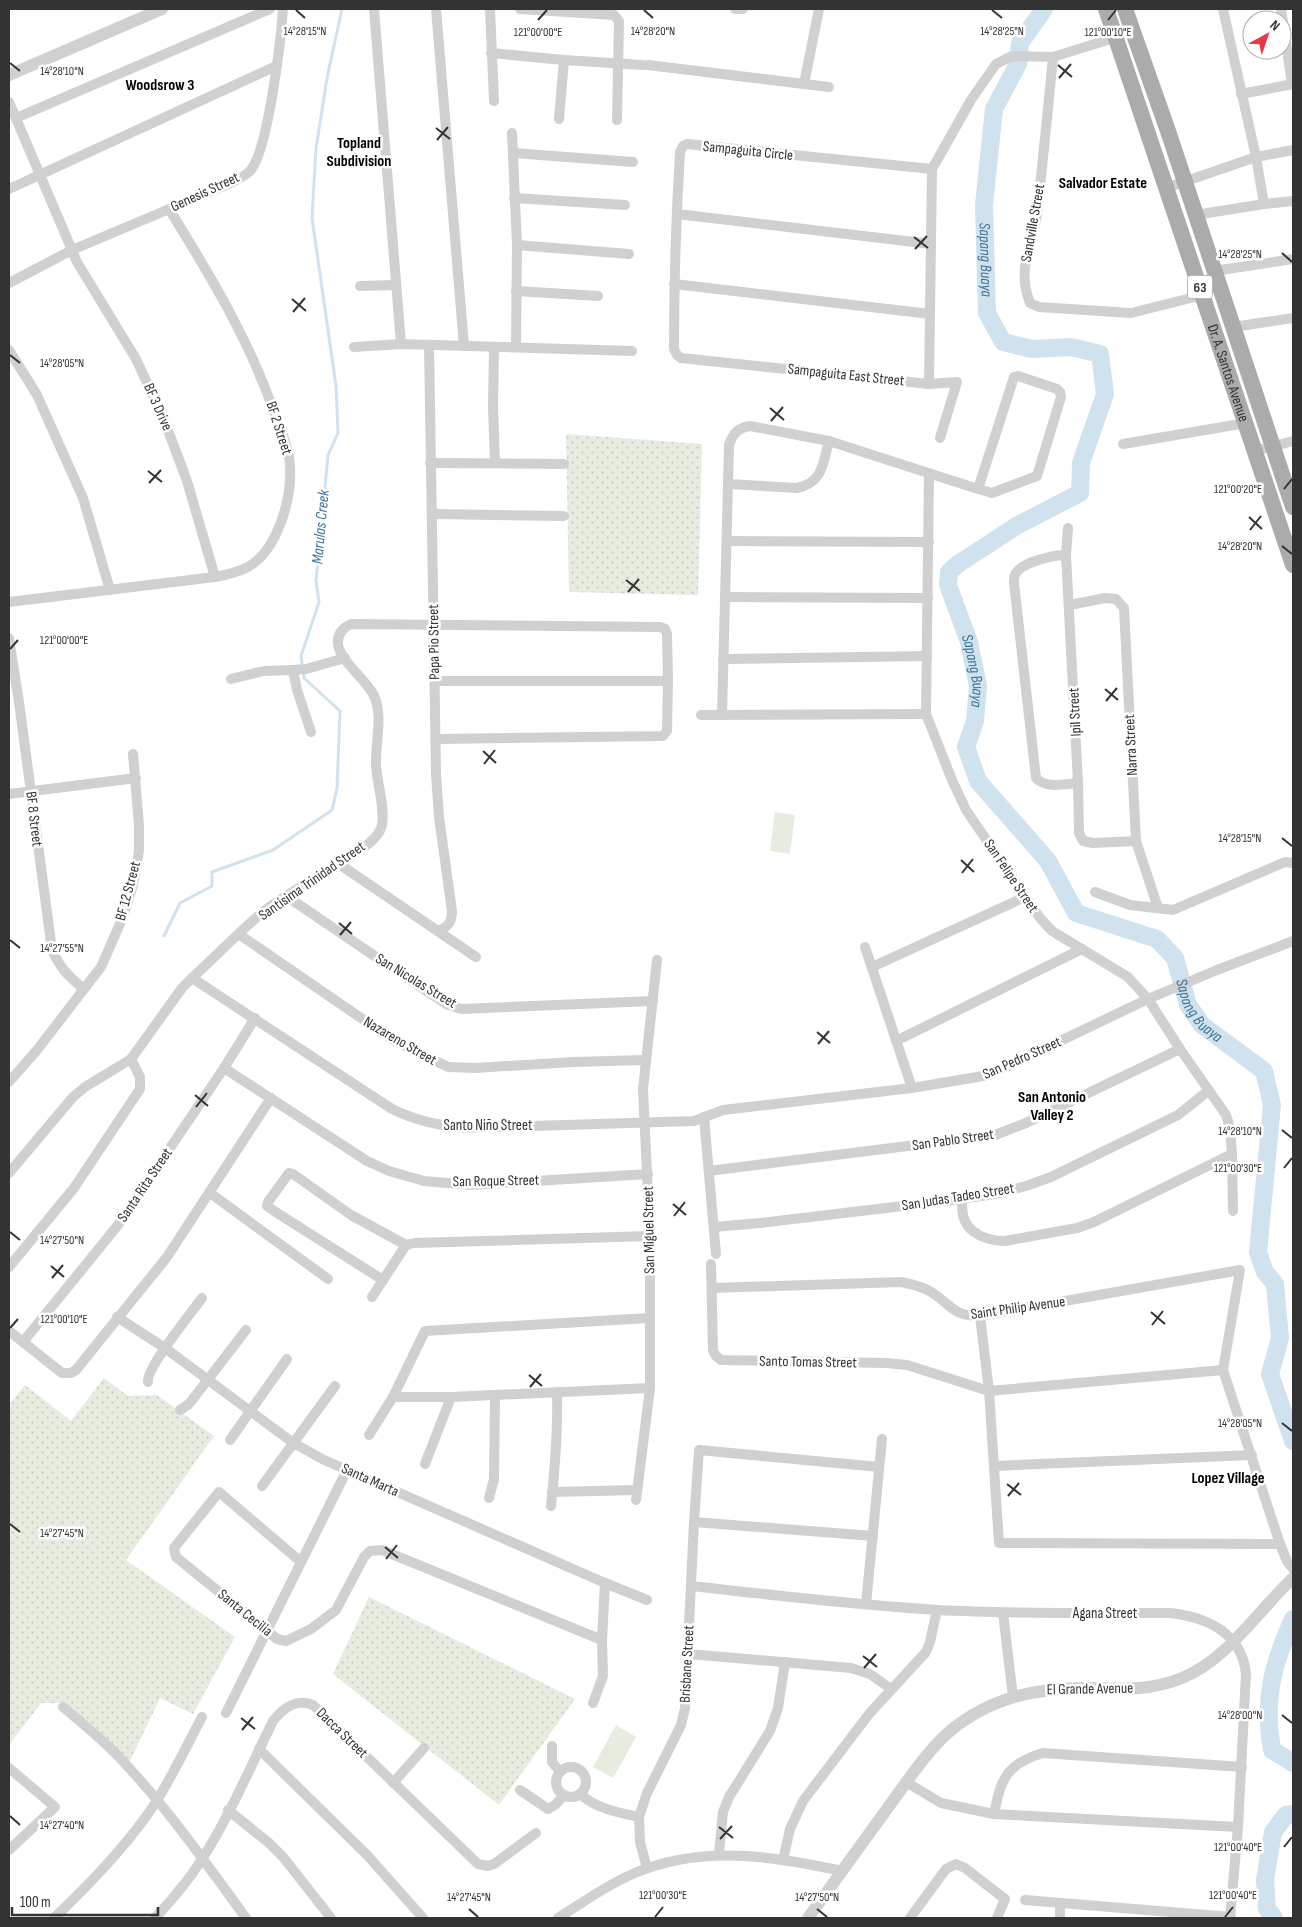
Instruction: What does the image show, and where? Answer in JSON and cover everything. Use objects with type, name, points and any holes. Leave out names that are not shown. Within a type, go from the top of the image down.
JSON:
[{"type":"main road","name":"Dr. A. Santos Avenue","points":[[1106,9],[1117,37],[1293,565]]},
{"type":"main road","name":"Dr. A. Santos Avenue","points":[[1125,9],[1274,445],[1293,507]]},
{"type":"street","points":[[9,75],[162,9]]},
{"type":"street","points":[[16,118],[270,9]]},
{"type":"street","name":"Genesis Street","points":[[9,283],[72,250],[231,184],[250,170],[262,145],[276,66],[283,9]]},
{"type":"street","points":[[374,9],[401,344]]},
{"type":"street","points":[[436,9],[464,346]]},
{"type":"street","points":[[490,9],[494,101]]},
{"type":"street","points":[[520,9],[546,9],[614,15],[618,17],[617,120]]},
{"type":"street","points":[[735,9],[743,9]]},
{"type":"street","points":[[804,84],[819,9]]},
{"type":"street","points":[[1223,9],[1256,157],[1264,204]]},
{"type":"street","points":[[1242,94],[1293,84],[1281,9]]},
{"type":"street","points":[[928,384],[932,169],[971,100],[996,64],[1012,56],[1053,57],[1117,37]]},
{"type":"street","points":[[491,53],[645,65],[830,87]]},
{"type":"street","name":"Sandville Street","points":[[1053,57],[1037,216],[1026,254],[1025,290],[1030,303],[1039,307],[1131,313],[1203,294]]},
{"type":"street","points":[[559,119],[564,60]]},
{"type":"street","points":[[9,189],[39,173],[276,66]]},
{"type":"street","name":"BF 3 Drive","points":[[9,102],[81,270],[136,359],[164,417],[187,482],[215,578]]},
{"type":"street","points":[[512,133],[517,245],[516,347]]},
{"type":"street","name":"Sampaguita Circle","points":[[677,354],[674,349],[674,284],[680,152],[683,146],[687,144],[932,169]]},
{"type":"street","points":[[1166,188],[1256,157],[1293,150]]},
{"type":"street","points":[[513,154],[633,162]]},
{"type":"street","points":[[514,198],[625,205]]},
{"type":"street","points":[[1195,215],[1293,201]]},
{"type":"street","name":"BF 2 Street","points":[[9,602],[215,578],[234,573],[249,566],[271,544],[285,508],[290,483],[290,465],[286,445],[266,388],[240,331],[207,271],[169,209]]},
{"type":"street","points":[[677,214],[931,244]]},
{"type":"street","points":[[517,245],[629,254]]},
{"type":"street","points":[[1214,271],[1293,259]]},
{"type":"street","points":[[674,284],[930,314]]},
{"type":"street","points":[[360,286],[396,285]]},
{"type":"street","points":[[516,290],[598,296]]},
{"type":"street","points":[[1233,327],[1293,318]]},
{"type":"street","points":[[354,347],[401,344],[632,351]]},
{"type":"street","name":"Papa Pio Street","points":[[429,345],[439,817],[452,911],[449,925],[438,931]]},
{"type":"street","points":[[494,347],[493,407],[495,463]]},
{"type":"street","points":[[9,350],[37,395],[83,498],[110,590]]},
{"type":"street","name":"Sampaguita East Street","points":[[677,354],[681,358],[928,384],[957,382],[940,438]]},
{"type":"street","points":[[722,715],[729,445],[736,431],[742,427],[750,426],[829,441],[929,474],[978,489],[992,493],[1037,476],[1061,397],[1057,389],[1018,376],[1014,377],[978,489]]},
{"type":"street","points":[[1122,444],[1246,423]]},
{"type":"street","points":[[728,484],[797,488],[805,486],[812,483],[820,472],[829,441]]},
{"type":"street","points":[[1255,451],[1293,441]]},
{"type":"street","points":[[430,463],[564,464]]},
{"type":"street","name":"San Felipe Street","points":[[929,474],[926,714],[960,799],[1025,897],[1052,931],[1128,977],[1148,999],[1208,1091],[1226,1114],[1230,1128],[1232,1154],[1233,1211]]},
{"type":"street","points":[[433,514],[564,516]]},
{"type":"street","name":"Ipil Street","points":[[1068,528],[1066,555],[1070,605],[1079,833],[1083,841],[1094,843],[1136,841]]},
{"type":"street","points":[[727,541],[928,542]]},
{"type":"street","points":[[1066,555],[1052,555],[1021,568],[1015,574],[1014,583],[1036,778],[1040,783],[1046,785],[1078,784]]},
{"type":"street","points":[[725,598],[928,598]]},
{"type":"street","name":"Narra Street","points":[[1070,605],[1105,598],[1116,599],[1124,608],[1136,841],[1158,908]]},
{"type":"street","name":"Santisima Trinidad Street","points":[[131,1059],[182,988],[265,911],[339,864],[379,832],[382,824],[376,766],[378,722],[376,701],[370,688],[341,652],[338,640],[340,632],[344,627],[351,624],[434,624]]},
{"type":"street","points":[[434,624],[660,627],[667,634],[668,681],[666,734],[663,736],[436,739]]},
{"type":"street","name":"BF 8 Street","points":[[9,638],[52,950],[59,965],[70,978],[84,989]]},
{"type":"street","points":[[723,659],[927,656]]},
{"type":"street","points":[[231,679],[264,671],[300,670],[345,658]]},
{"type":"street","points":[[300,670],[297,690],[311,732]]},
{"type":"street","points":[[435,681],[668,681]]},
{"type":"street","points":[[701,715],[926,714]]},
{"type":"street","name":"BF 12 Street","points":[[9,1082],[37,1050],[101,967],[123,917],[133,885],[139,851],[136,778],[133,754]]},
{"type":"street","points":[[9,794],[136,778]]},
{"type":"street","points":[[1095,892],[1130,905],[1174,910],[1285,862],[1293,863]]},
{"type":"street","points":[[339,864],[476,957]]},
{"type":"street","name":"San Nicolas Street","points":[[286,896],[416,984],[455,1007],[462,1009],[653,1001]]},
{"type":"street","points":[[872,967],[1025,897]]},
{"type":"street","name":"Nazareno Street","points":[[240,935],[393,1040],[448,1067],[475,1068],[646,1060]]},
{"type":"street","name":"San Pedro Street","points":[[704,1116],[722,1110],[912,1088],[990,1075],[1148,999],[1293,941]]},
{"type":"street","points":[[865,946],[912,1088]]},
{"type":"street","points":[[896,1042],[1082,949]]},
{"type":"street","name":"San Miguel Street","points":[[552,1492],[637,1495],[650,1388],[650,1236],[643,1089],[657,960]]},
{"type":"street","name":"Santo Niño Street","points":[[192,978],[392,1109],[413,1119],[438,1125],[464,1128],[694,1121],[704,1116]]},
{"type":"street","name":"Santa Rita Street","points":[[23,1342],[118,1226],[224,1068],[255,1018]]},
{"type":"street","name":"San Pablo Street","points":[[709,1171],[995,1135],[1026,1123],[1180,1049]]},
{"type":"street","points":[[9,1173],[73,1097],[85,1087],[131,1059],[140,1077],[140,1089],[74,1188],[9,1267]]},
{"type":"street","name":"San Roque Street","points":[[224,1068],[367,1161],[389,1171],[424,1181],[471,1185],[648,1174]]},
{"type":"street","name":"San Judas Tadeo Street","points":[[714,1227],[1000,1193],[1051,1177],[1178,1115],[1208,1091]]},
{"type":"street","points":[[9,1332],[62,1373],[71,1373],[76,1370],[167,1257],[271,1098]]},
{"type":"street","name":"Santo Tomas Street","points":[[704,1116],[714,1227],[712,1288],[713,1351],[716,1356],[721,1360],[886,1362],[907,1366],[989,1391]]},
{"type":"street","points":[[962,1199],[963,1217],[968,1225],[980,1236],[993,1241],[1005,1241],[1077,1228],[1094,1222],[1232,1154]]},
{"type":"street","points":[[384,1280],[267,1206],[289,1173],[351,1215],[406,1245],[414,1243],[650,1236]]},
{"type":"street","points":[[210,1193],[328,1279]]},
{"type":"street","points":[[372,1297],[406,1245]]},
{"type":"street","name":"Saint Philip Avenue","points":[[712,1288],[900,1282],[912,1284],[931,1292],[962,1315],[980,1316],[1240,1270],[1223,1370]]},
{"type":"street","points":[[148,1382],[148,1374],[202,1298]]},
{"type":"street","points":[[980,1316],[989,1391],[999,1543],[1280,1544],[1293,1558]]},
{"type":"street","name":"Santa Marta","points":[[117,1317],[165,1348],[292,1442],[346,1470],[647,1600]]},
{"type":"street","points":[[368,1435],[393,1397],[425,1330],[649,1318]]},
{"type":"street","points":[[180,1410],[190,1404],[246,1330]]},
{"type":"street","points":[[230,1440],[287,1359]]},
{"type":"street","points":[[989,1391],[1223,1370],[1280,1544],[1293,1570]]},
{"type":"street","points":[[262,1486],[292,1442],[335,1386]]},
{"type":"street","points":[[393,1397],[451,1398],[650,1388]]},
{"type":"street","points":[[551,1506],[558,1420],[557,1392]]},
{"type":"street","points":[[489,1498],[494,1479],[494,1395]]},
{"type":"street","points":[[425,1464],[451,1398]]},
{"type":"street","points":[[866,1604],[882,1439]]},
{"type":"street","name":"Brisbane Street","points":[[647,1868],[640,1842],[639,1817],[648,1793],[681,1725],[685,1708],[699,1450],[878,1467]]},
{"type":"street","points":[[995,1466],[1252,1455]]},
{"type":"street","points":[[226,1713],[346,1470]]},
{"type":"street","name":"Santa Cecilia","points":[[301,1562],[220,1492],[174,1548],[176,1557],[277,1639],[286,1641],[311,1629],[336,1610],[364,1557],[370,1551],[382,1550],[602,1640]]},
{"type":"street","points":[[694,1522],[873,1536]]},
{"type":"street","name":"El Grande Avenue","points":[[808,1918],[906,1782],[930,1751],[950,1730],[988,1707],[1034,1691],[1053,1689],[1135,1689],[1168,1683],[1199,1671],[1213,1661],[1289,1582]]},
{"type":"street","points":[[593,1703],[603,1676],[602,1640],[605,1583]]},
{"type":"street","name":"Agana Street","points":[[691,1586],[937,1610],[1003,1613],[1182,1614],[1211,1624],[1233,1641],[1243,1656],[1246,1674],[1242,1767],[1230,1918]]},
{"type":"street","points":[[783,1860],[790,1829],[803,1802],[857,1729],[926,1652],[937,1610]]},
{"type":"street","points":[[1003,1613],[1013,1697]]},
{"type":"street","points":[[688,1654],[860,1669],[891,1689]]},
{"type":"street","points":[[719,1854],[721,1826],[729,1797],[772,1726],[778,1708],[785,1662]]},
{"type":"street","name":"Dacca Street","points":[[156,1918],[202,1858],[279,1712],[287,1707],[307,1702],[313,1705],[471,1859],[482,1866],[494,1864],[536,1833]]},
{"type":"street","points":[[64,1707],[114,1753],[157,1800],[246,1918]]},
{"type":"street","points":[[54,1918],[80,1893],[128,1839],[157,1800],[202,1717]]},
{"type":"street","points":[[552,1746],[552,1762],[560,1772]]},
{"type":"street","points":[[393,1783],[424,1748]]},
{"type":"street","points":[[259,1749],[367,1855],[423,1918]]},
{"type":"street","points":[[994,1814],[999,1788],[1010,1770],[1021,1762],[1043,1753],[1242,1767]]},
{"type":"street","points":[[571,1767],[582,1771],[586,1783],[580,1794],[572,1797],[564,1795],[557,1784],[560,1772],[571,1767]]},
{"type":"street","points":[[9,1850],[55,1807],[10,1771]]},
{"type":"street","points":[[906,1782],[940,1803],[994,1814],[1238,1827]]},
{"type":"street","points":[[520,1790],[548,1809],[555,1805],[564,1795]]},
{"type":"street","points":[[580,1794],[588,1801],[604,1809],[639,1817]]},
{"type":"street","points":[[228,1810],[269,1843],[283,1857],[331,1918]]},
{"type":"street","points":[[558,1918],[604,1889],[647,1868],[677,1860],[719,1854],[764,1857],[842,1871]]},
{"type":"street","points":[[910,1918],[946,1869],[956,1864],[965,1868],[1005,1899],[997,1918]]},
{"type":"street","points":[[1026,1900],[1230,1918]]},
{"type":"street","points":[[1060,1902],[1060,1918]]},
{"type":"shaded area","points":[[566,434],[702,444],[698,595],[569,592]]},
{"type":"shaded area","points":[[775,812],[795,815],[790,854],[770,851]]},
{"type":"shaded area","points":[[104,1378],[128,1396],[157,1395],[214,1436],[126,1560],[235,1637],[193,1714],[160,1698],[130,1761],[64,1703],[41,1703],[9,1745],[9,1405],[25,1385],[71,1421]]},
{"type":"shaded area","points":[[369,1597],[575,1699],[499,1805],[333,1674]]},
{"type":"shaded area","points":[[616,1725],[636,1737],[613,1778],[593,1767]]},
{"type":"waterway","name":"Marulas Creek","points":[[164,936],[180,903],[212,886],[212,872],[273,850],[332,810],[337,788],[340,711],[304,678],[301,656],[319,602],[316,581],[328,455],[338,433],[336,386],[312,218],[316,148],[327,78],[342,9]]},
{"type":"waterway","name":"Sapang Buaya","points":[[1044,9],[1020,43],[1018,64],[994,109],[984,205],[987,313],[1003,342],[1032,349],[1071,347],[1100,354],[1105,394],[1081,463],[1080,493],[1018,525],[958,564],[949,572],[948,585],[969,642],[978,686],[975,721],[966,747],[978,781],[1048,861],[1076,913],[1157,939],[1175,958],[1188,1005],[1202,1025],[1264,1071],[1272,1105],[1258,1252],[1265,1272],[1275,1284],[1280,1338],[1270,1374],[1293,1441]]},
{"type":"waterway","name":"Sapang Buaya","points":[[1293,1619],[1275,1667],[1269,1698],[1269,1732],[1272,1750],[1293,1763]]},
{"type":"waterway","name":"Sapang Buaya","points":[[1274,1918],[1267,1909],[1265,1880],[1273,1832],[1286,1815],[1293,1814]]},
{"type":"district","name":"Woodsrow 3","points":[[160,85]]},
{"type":"district","name":"Topland Subdivision","points":[[359,152]]},
{"type":"district","name":"Salvador Estate","points":[[1103,183]]},
{"type":"district","name":"San Antonio Valley 2","points":[[1052,1106]]},
{"type":"district","name":"Lopez Village","points":[[1228,1478]]}]
